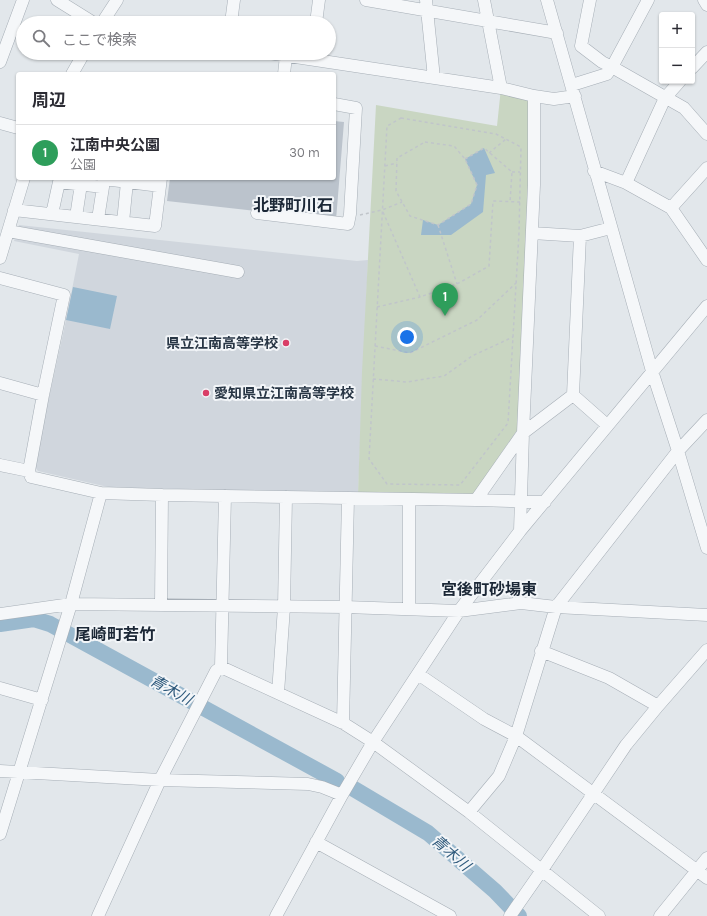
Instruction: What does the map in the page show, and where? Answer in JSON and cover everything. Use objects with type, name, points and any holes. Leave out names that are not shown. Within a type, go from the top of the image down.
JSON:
[{"type":"street","points":[[17,16],[23,0]]},
{"type":"street","points":[[58,0],[83,16]]},
{"type":"street","points":[[107,16],[117,0]]},
{"type":"street","points":[[232,16],[234,0]]},
{"type":"street","points":[[317,16],[320,0]]},
{"type":"street","points":[[366,0],[427,5],[516,27],[557,33]]},
{"type":"street","points":[[484,0],[501,88]]},
{"type":"street","points":[[547,0],[573,90],[594,171],[652,371],[707,548]]},
{"type":"street","points":[[590,0],[581,46],[602,62],[684,108],[707,134]]},
{"type":"street","points":[[333,60],[501,88],[554,99],[607,74],[648,0]]},
{"type":"street","points":[[704,0],[707,5]]},
{"type":"street","points":[[427,5],[434,78]]},
{"type":"street","points":[[0,62],[16,19]]},
{"type":"street","points":[[695,65],[707,52]]},
{"type":"street","points":[[73,72],[80,60]]},
{"type":"street","points":[[284,72],[286,60]]},
{"type":"street","points":[[626,183],[665,98],[677,84]]},
{"type":"street","points":[[520,531],[534,185],[534,96]]},
{"type":"street","points":[[257,213],[348,224],[350,214],[356,108],[336,104]]},
{"type":"street","points":[[0,123],[16,127]]},
{"type":"street","points":[[670,208],[707,168]]},
{"type":"street","points":[[594,171],[626,183],[670,208],[707,260]]},
{"type":"street","points":[[0,258],[23,180]]},
{"type":"street","points":[[98,219],[104,180]]},
{"type":"street","points":[[14,210],[155,226],[161,182],[127,182],[112,180]]},
{"type":"street","points":[[52,214],[59,182],[103,187]]},
{"type":"street","points":[[123,222],[127,182]]},
{"type":"street","points":[[76,217],[81,184]]},
{"type":"street","points":[[532,233],[580,236],[611,228]]},
{"type":"street","points":[[8,231],[238,272]]},
{"type":"street","points":[[573,395],[580,236]]},
{"type":"street","points":[[0,278],[64,295],[29,471],[31,477],[101,493],[545,502]]},
{"type":"street","points":[[276,916],[342,795],[373,742],[459,611],[520,531],[707,306]]},
{"type":"street","points":[[0,383],[43,395]]},
{"type":"street","points":[[476,500],[523,433],[573,395]]},
{"type":"street","points":[[573,395],[607,425]]},
{"type":"street","points":[[469,812],[499,776],[516,736],[541,651],[556,607],[678,451],[707,420]]},
{"type":"street","points":[[0,464],[29,471]]},
{"type":"street","points":[[0,834],[71,604],[101,493]]},
{"type":"street","points":[[161,605],[162,495]]},
{"type":"street","points":[[221,667],[225,496]]},
{"type":"street","points":[[278,693],[284,607],[286,497]]},
{"type":"street","points":[[343,723],[348,498]]},
{"type":"street","points":[[409,500],[409,609]]},
{"type":"street","points":[[0,614],[71,604],[345,607],[459,611],[521,603],[556,607],[707,615]]},
{"type":"street","points":[[512,912],[626,745],[707,650]]},
{"type":"street","points":[[541,651],[610,678],[658,706]]},
{"type":"street","points":[[221,667],[343,723],[373,742],[469,812],[600,916]]},
{"type":"street","points":[[98,916],[160,780],[216,671],[221,667]]},
{"type":"street","points":[[418,674],[484,719],[516,736],[707,878]]},
{"type":"street","points":[[0,688],[42,700]]},
{"type":"street","points":[[0,771],[160,780],[308,784],[322,787],[342,795]]},
{"type":"street","points":[[316,842],[450,916]]},
{"type":"street","points":[[660,916],[707,858]]},
{"type":"path","points":[[401,118],[496,134],[506,139],[521,147],[517,282],[508,423],[460,485],[386,484],[369,459],[387,126],[401,118]]},
{"type":"path","points":[[489,153],[506,139]]},
{"type":"path","points":[[424,142],[454,146],[465,159],[477,185],[471,204],[438,225],[410,216],[396,192],[398,158],[424,142]]},
{"type":"path","points":[[465,159],[484,148],[512,172],[520,172]]},
{"type":"path","points":[[385,166],[397,163]]},
{"type":"path","points":[[510,202],[512,172]]},
{"type":"path","points":[[377,307],[420,297],[457,284],[490,266],[493,201],[520,202]]},
{"type":"path","points":[[382,210],[402,202]]},
{"type":"path","points":[[382,210],[420,297]]},
{"type":"path","points":[[438,225],[457,284]]},
{"type":"path","points":[[375,346],[410,353],[477,320],[517,282]]},
{"type":"path","points":[[373,379],[407,382],[444,376],[472,356],[513,337]]},
{"type":"shaded area","name":"愛知県立江南高等学校","points":[[19,225],[357,261],[368,260],[358,494],[108,487],[38,471],[34,466],[79,254],[14,241]]},
{"type":"green space","points":[[501,88],[534,96],[520,426],[474,493],[465,497],[358,494],[362,372],[376,105],[497,126]]},
{"type":"water","points":[[484,148],[495,173],[486,175],[483,212],[451,235],[421,235],[423,220],[438,225],[471,204],[477,185],[465,159]]},
{"type":"water","points":[[73,287],[117,296],[110,329],[66,320]]},
{"type":"building","points":[[336,121],[344,122],[336,220],[167,201],[170,180],[336,180]]},
{"type":"waterway","name":"青木川","points":[[0,624],[34,619],[50,624],[337,781]]},
{"type":"waterway","name":"青木川","points":[[354,789],[428,833],[495,891],[519,916]]},
{"type":"place","name":"江南中央公園","points":[[445,316]]},
{"type":"place","name":"県立江南高等学校","points":[[286,343]]},
{"type":"place","name":"愛知県立江南高等学校","points":[[206,393]]},
{"type":"district","name":"北野町川石","points":[[293,205]]},
{"type":"district","name":"宮後町砂場東","points":[[489,589]]},
{"type":"district","name":"尾崎町若竹","points":[[115,634]]}]
